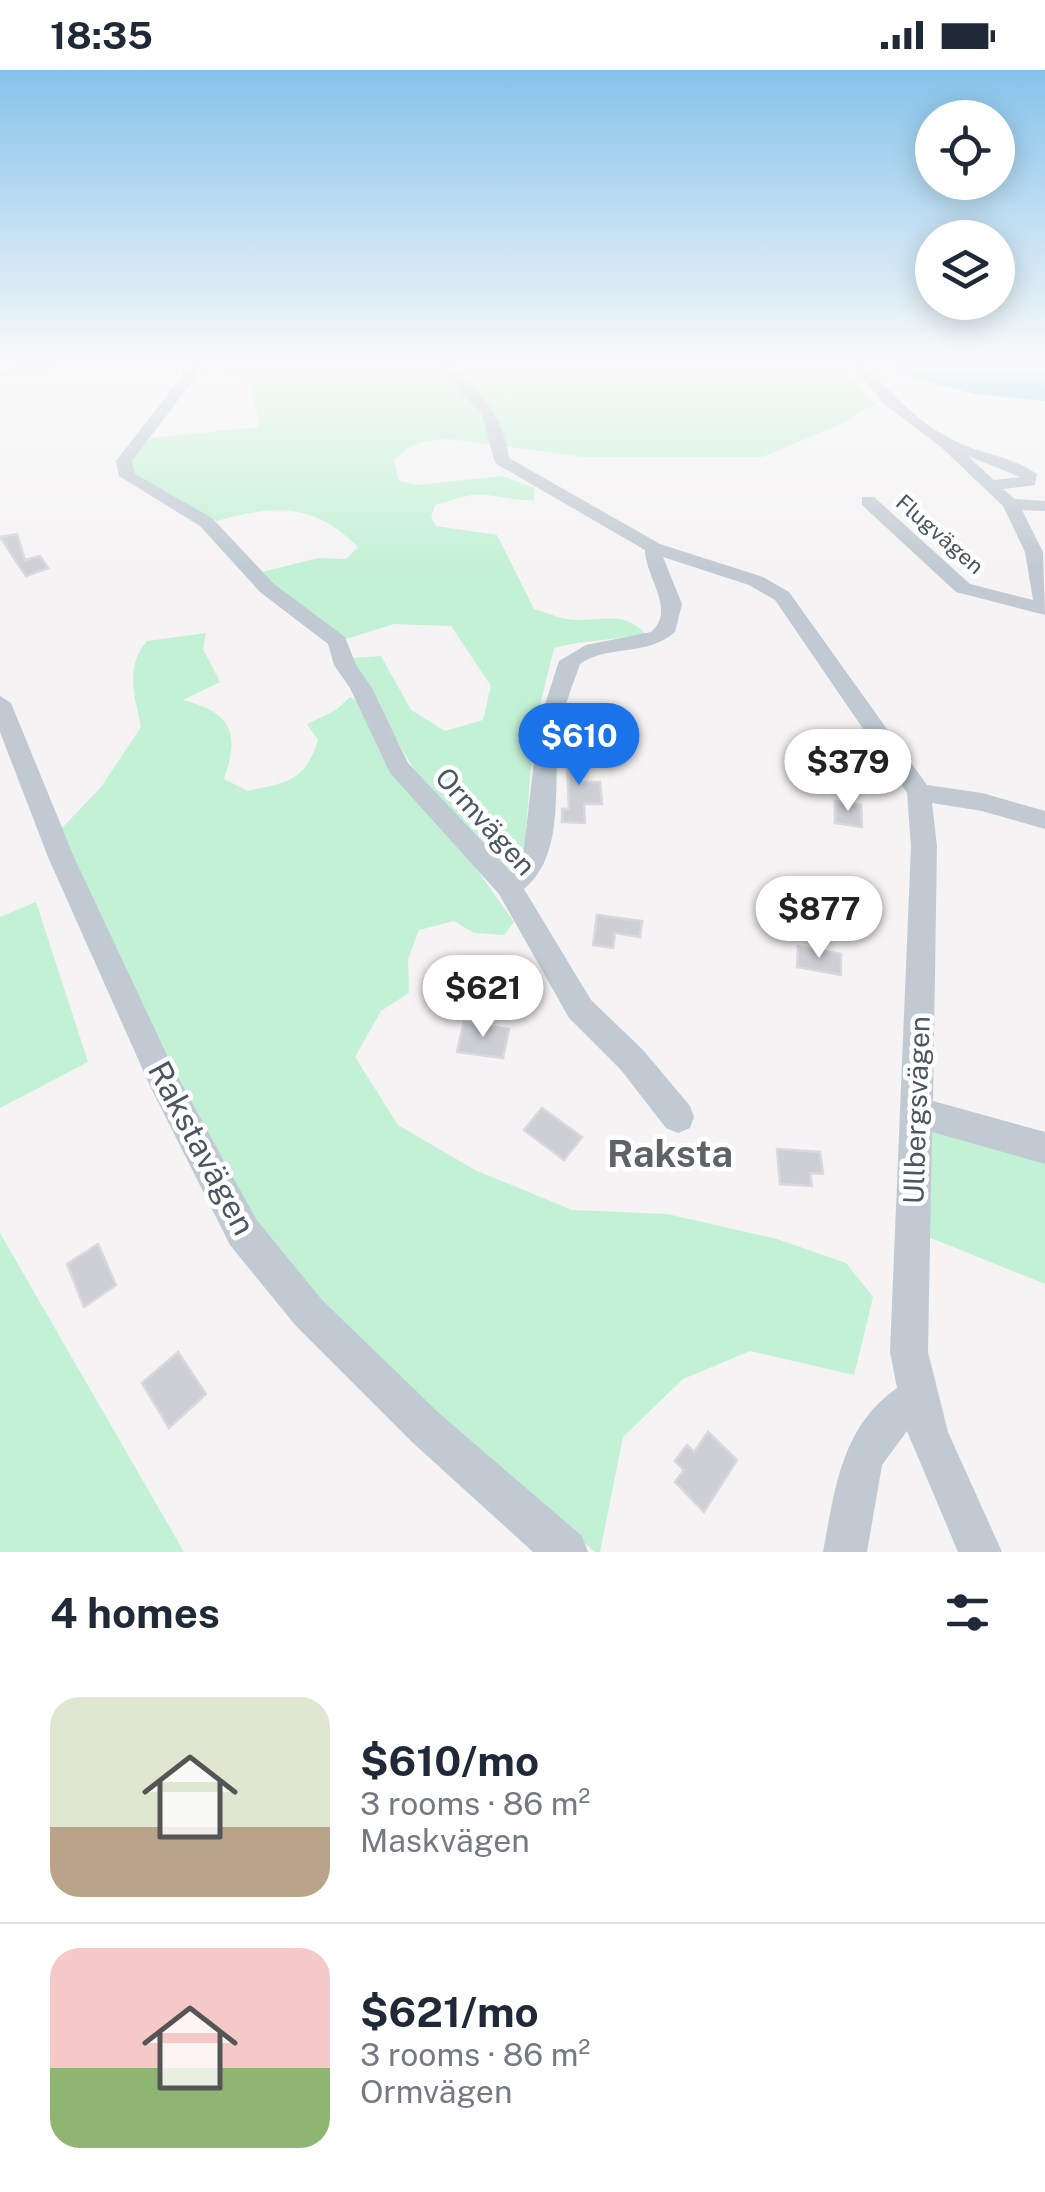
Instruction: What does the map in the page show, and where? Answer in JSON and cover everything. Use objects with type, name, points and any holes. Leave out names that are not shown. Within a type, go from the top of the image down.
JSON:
[{"type":"street","name":"Ormvägen","points":[[146,431],[124,461],[123,471],[129,480],[206,522],[267,588],[338,641],[346,665],[398,767],[510,887],[580,1010],[632,1060],[678,1117]]},
{"type":"street","name":"Ullbergsvägen","points":[[499,431],[502,460],[654,548],[756,581],[782,596],[919,792],[924,846],[909,1352],[928,1435],[980,1552]]},
{"type":"street","points":[[930,431],[1010,504],[1034,552],[1045,608]]},
{"type":"street","points":[[948,444],[1015,466],[1030,477],[1029,481],[989,485]]},
{"type":"street","name":"Flugvägen","points":[[868,500],[963,588],[1010,603],[1045,608]]},
{"type":"street","points":[[1010,504],[1045,506]]},
{"type":"street","points":[[510,887],[530,870],[538,848],[549,726],[570,661],[594,647],[649,642],[668,628],[672,604],[653,556],[654,548]]},
{"type":"street","name":"Rakstavägen","points":[[0,703],[61,857],[162,1078],[242,1232],[309,1313],[426,1428],[566,1552]]},
{"type":"street","points":[[919,792],[982,802],[1045,820]]},
{"type":"street","points":[[917,1112],[1045,1148]]},
{"type":"street","points":[[845,1552],[853,1491],[864,1450],[895,1412],[917,1399]]},
{"type":"green space","points":[[218,431],[824,431],[762,457],[584,457],[449,439],[418,444],[394,461],[399,481],[416,485],[503,476],[534,488],[534,500],[472,495],[435,505],[431,517],[436,526],[497,535],[534,609],[566,619],[628,621],[645,634],[554,648],[534,730],[523,867],[506,876],[429,796],[350,658],[381,656],[411,710],[445,731],[483,720],[491,686],[451,626],[394,624],[346,639],[274,589],[262,572],[318,558],[346,559],[358,547],[325,522],[292,511],[257,512],[217,521],[130,476],[127,462],[150,438]]},
{"type":"green space","points":[[206,633],[203,649],[220,682],[183,700],[212,711],[228,727],[231,749],[224,779],[248,791],[293,778],[307,764],[318,740],[307,724],[336,710],[350,697],[358,702],[514,922],[504,935],[474,933],[454,921],[419,930],[408,959],[409,993],[381,1011],[355,1057],[398,1125],[475,1170],[572,1210],[667,1214],[777,1239],[846,1263],[873,1297],[854,1375],[750,1351],[683,1379],[623,1437],[600,1552],[595,1552],[346,1335],[277,1255],[238,1192],[163,1050],[61,829],[101,787],[141,727],[133,672],[147,641]]},
{"type":"green space","points":[[36,902],[88,1062],[0,1108],[0,917]]},
{"type":"green space","points":[[923,1126],[1045,1163],[1045,1284],[911,1230]]},
{"type":"green space","points":[[0,1233],[184,1552],[0,1552]]},
{"type":"building","points":[[17,534],[25,560],[40,556],[48,568],[26,576],[0,537]]},
{"type":"building","points":[[566,744],[582,745],[581,782],[600,782],[602,804],[584,804],[585,823],[562,822],[562,809],[569,809]]},
{"type":"building","points":[[835,801],[861,805],[862,827],[835,823]]},
{"type":"building","points":[[597,915],[642,921],[640,937],[615,933],[613,948],[593,945]]},
{"type":"building","points":[[798,946],[841,954],[841,975],[797,967]]},
{"type":"building","points":[[464,1022],[509,1029],[503,1058],[457,1052]]},
{"type":"building","points":[[542,1108],[582,1137],[564,1160],[524,1130]]},
{"type":"building","points":[[777,1149],[820,1152],[823,1174],[810,1173],[812,1186],[780,1184]]},
{"type":"building","points":[[98,1244],[116,1285],[84,1307],[67,1264]]},
{"type":"building","points":[[178,1352],[206,1394],[169,1428],[142,1383]]},
{"type":"building","points":[[708,1432],[737,1460],[704,1512],[675,1482],[684,1470],[675,1461],[687,1445],[694,1452]]},
{"type":"district","name":"Raksta","points":[[670,1153]]}]
